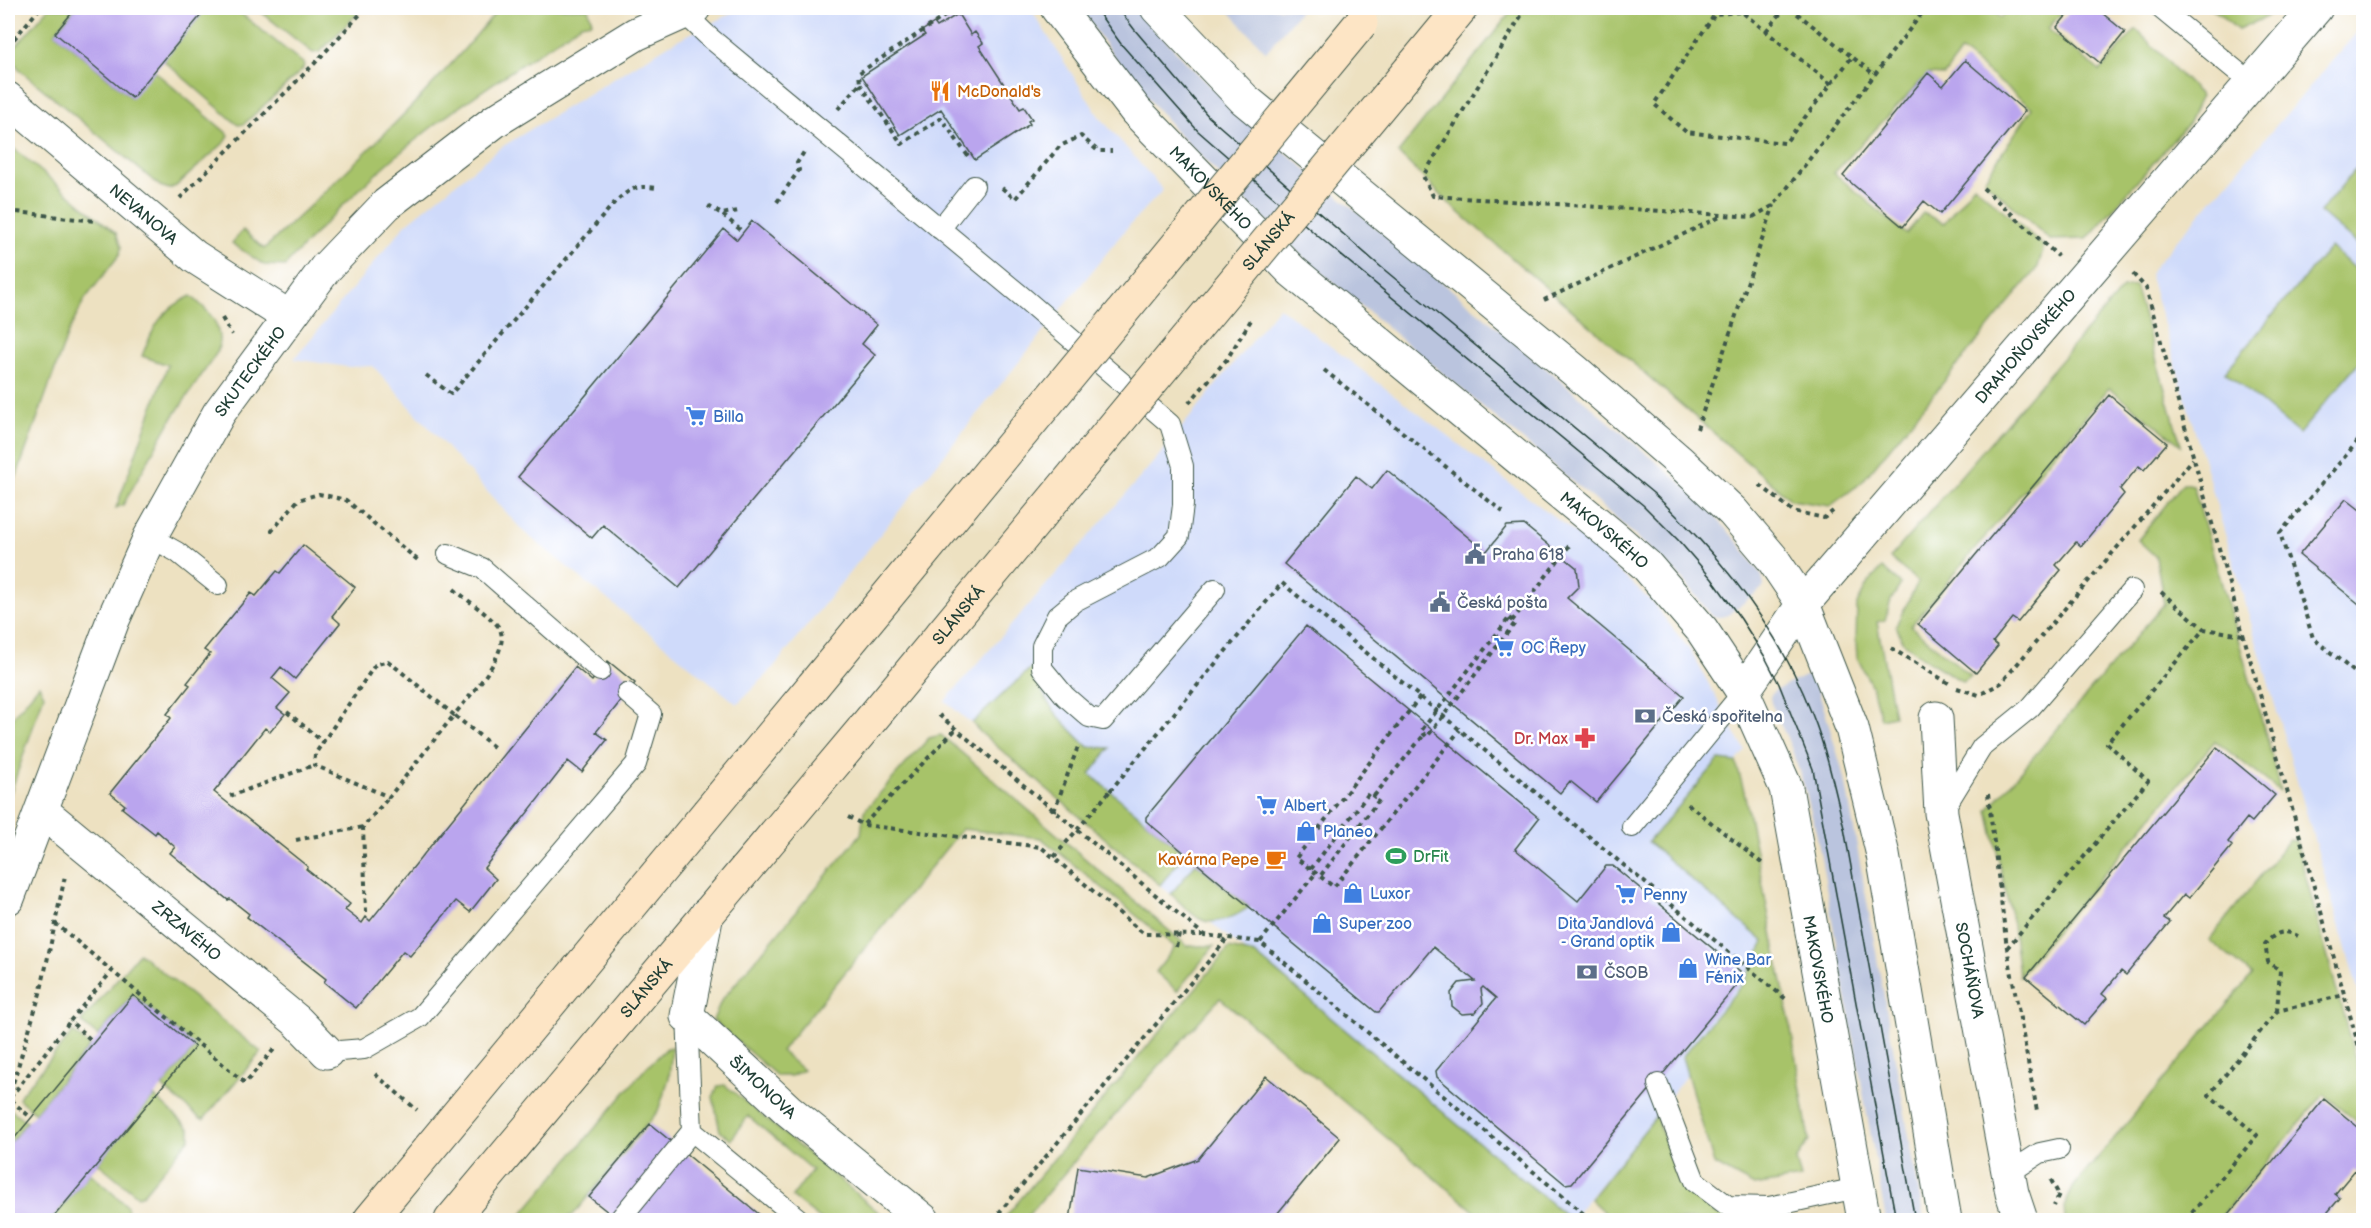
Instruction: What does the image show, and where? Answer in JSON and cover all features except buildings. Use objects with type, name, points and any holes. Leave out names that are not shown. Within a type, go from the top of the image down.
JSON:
[{"type":"main road","name":"SLÁNSKÁ","points":[[451,1221],[864,728],[1461,8]]},
{"type":"main road","points":[[370,1221],[1367,15]]},
{"type":"street","name":"MAKOVSKÉHO","points":[[1057,8],[1136,111],[1292,271],[1646,565],[1702,630],[1743,692],[1786,788],[1864,1221]]},
{"type":"street","points":[[1157,8],[1244,99],[1565,362],[1680,462],[1740,520],[1772,558],[1803,604],[1852,728],[1883,855],[1945,1221]]},
{"type":"street","name":"DRAHOŇOVSKÉHO","points":[[1743,692],[1803,604],[2316,8]]},
{"type":"street","name":"SKUTECKÉHO","points":[[8,898],[113,620],[150,537],[219,413],[325,270],[387,204],[486,128],[636,34],[689,10]]},
{"type":"street","name":"NEVANOVA","points":[[8,99],[195,256],[289,317]]},
{"type":"street","name":"SOCHÁŇOVA","points":[[1936,718],[1941,813],[2008,1173],[2021,1221]]},
{"type":"street","name":"ZRZAVÉHO","points":[[42,811],[297,1021],[327,1052]]},
{"type":"street","points":[[687,1016],[707,914]]},
{"type":"street","name":"ŠIMONOVA","points":[[687,1016],[788,1110],[923,1221]]},
{"type":"lane","points":[[2160,8],[2250,82]]},
{"type":"lane","points":[[689,10],[709,37],[1170,424],[1183,466],[1183,505],[1179,536],[1160,557],[1075,601],[1057,616],[1042,646],[1042,668],[1065,696],[1089,717],[1103,720],[1215,589]]},
{"type":"lane","points":[[940,229],[974,186]]},
{"type":"lane","points":[[150,537],[177,552],[218,585]]},
{"type":"lane","points":[[448,554],[482,568],[600,671]]},
{"type":"lane","points":[[1941,813],[1982,747],[2030,708],[2132,590]]},
{"type":"lane","points":[[1632,827],[1743,692]]},
{"type":"lane","points":[[327,1052],[364,1048],[420,1017],[636,764],[651,714],[627,693]]},
{"type":"lane","points":[[619,1221],[692,1131],[687,1016]]},
{"type":"lane","points":[[1659,1084],[1695,1181],[1728,1206],[1769,1207],[1857,1188]]},
{"type":"lane","points":[[692,1131],[800,1221]]},
{"type":"lane","points":[[2008,1173],[2040,1153],[2059,1149]]},
{"type":"path","points":[[8,46],[40,8]]},
{"type":"path","points":[[174,204],[315,63],[366,8]]},
{"type":"path","points":[[957,8],[859,73],[860,84],[902,144],[941,118],[975,165]]},
{"type":"path","points":[[1526,8],[1423,176],[1433,196],[1754,217],[1774,205]]},
{"type":"path","points":[[1766,31],[1785,8]]},
{"type":"path","points":[[1790,8],[1875,75]]},
{"type":"path","points":[[1695,435],[1774,205],[1923,12],[1952,8]]},
{"type":"path","points":[[1832,84],[1742,12],[1715,14],[1654,104],[1686,132],[1785,143],[1832,84],[1852,57]]},
{"type":"path","points":[[777,202],[797,174],[799,170],[797,163],[820,129],[860,84]]},
{"type":"path","points":[[999,186],[1015,199],[1060,146],[1081,136],[1098,152],[1112,151]]},
{"type":"path","points":[[426,375],[450,394],[615,202],[629,189],[641,186],[657,188]]},
{"type":"path","points":[[1983,188],[2062,260]]},
{"type":"path","points":[[708,206],[722,214],[743,232]]},
{"type":"path","points":[[722,214],[738,211]]},
{"type":"path","points":[[1540,302],[1722,216]]},
{"type":"path","points":[[2131,271],[2146,288],[2364,1065]]},
{"type":"path","points":[[1185,406],[1227,359],[1256,312]]},
{"type":"path","points":[[1324,370],[1503,512]]},
{"type":"path","points":[[2364,434],[2280,533],[2313,638],[2364,680]]},
{"type":"path","points":[[1891,648],[1957,688],[1978,695],[2001,683],[2194,458]]},
{"type":"path","points":[[1757,483],[1793,511],[1824,518],[1838,508]]},
{"type":"path","points":[[271,532],[298,500],[319,494],[346,500],[426,566]]},
{"type":"path","points":[[1374,796],[1569,546]]},
{"type":"path","points":[[1054,857],[1282,583],[1795,1006]]},
{"type":"path","points":[[296,840],[363,827],[498,657],[503,640],[499,626],[453,589]]},
{"type":"path","points":[[2159,590],[2204,629],[2243,635]]},
{"type":"path","points":[[1424,734],[1512,621]]},
{"type":"path","points":[[2007,948],[2148,781],[2107,743],[2204,629]]},
{"type":"path","points":[[314,765],[315,754],[375,665],[388,661],[495,748]]},
{"type":"path","points":[[1420,697],[1296,858],[1334,887],[1460,730]]},
{"type":"path","points":[[287,712],[323,742]]},
{"type":"path","points":[[939,715],[1204,935]]},
{"type":"path","points":[[1054,810],[1089,717]]},
{"type":"path","points":[[864,825],[956,729]]},
{"type":"path","points":[[1982,747],[2007,948],[2037,1111]]},
{"type":"path","points":[[230,796],[314,765],[389,797]]},
{"type":"path","points":[[1665,786],[1767,868]]},
{"type":"path","points":[[1260,942],[1379,800],[1369,793],[1311,869]]},
{"type":"path","points":[[848,817],[864,825],[1041,847],[1144,934],[1204,935],[1260,942],[1591,1221]]},
{"type":"path","points":[[363,827],[366,912]]},
{"type":"path","points":[[55,923],[245,1083],[297,1021]]},
{"type":"path","points":[[2186,1221],[2257,1135],[2209,1095],[2277,1011],[2280,970],[2268,962],[2265,944],[2275,933],[2286,931],[2298,936]]},
{"type":"path","points":[[1176,947],[1179,934]]},
{"type":"path","points":[[993,1221],[1228,938]]},
{"type":"path","points":[[28,1115],[9,1099],[69,1021],[112,971]]},
{"type":"path","points":[[2277,1011],[2344,995]]},
{"type":"path","points":[[69,1021],[90,1039]]},
{"type":"path","points":[[2048,1174],[2059,1195],[2052,1210]]},
{"type":"shaded area","points":[[743,8],[1030,8],[1098,115],[1163,190],[1126,229],[772,669],[737,704],[524,532],[373,366],[348,367],[294,359],[406,224],[500,148],[675,41]]},
{"type":"shaded area","points":[[1079,8],[1138,8],[1183,59],[1235,110],[1702,501],[1741,546],[1762,576],[1764,587],[1728,615],[1712,616],[1677,573],[1596,501],[1304,258],[1180,136],[1121,66]]},
{"type":"shaded area","points":[[1226,8],[1302,8],[1266,52]]},
{"type":"shaded area","points":[[2363,25],[2363,1007],[2149,273]]},
{"type":"shaded area","points":[[1279,307],[1588,543],[1652,602],[1692,653],[1745,751],[1736,762],[1719,761],[1649,842],[1764,942],[1744,982],[1682,1057],[1687,1074],[1656,1116],[1571,1220],[1210,922],[1201,920],[945,701],[1157,458]]},
{"type":"shaded area","points":[[1807,675],[1813,678],[1822,702],[1845,779],[1924,1220],[1886,1220],[1817,836],[1791,747],[1771,703],[1770,697],[1774,691]]},
{"type":"green space","points":[[49,8],[76,8],[55,33],[131,97],[154,71],[229,135],[226,141],[176,186],[169,189],[160,186],[21,71],[8,55]]},
{"type":"green space","points":[[207,8],[234,8],[304,64],[303,69],[244,124],[238,125],[163,60]]},
{"type":"green space","points":[[256,8],[363,8],[320,52],[313,53]]},
{"type":"green space","points":[[499,8],[588,8],[592,22],[581,24],[465,102],[428,130],[354,195],[285,266],[264,265],[232,243],[243,230],[264,249],[415,103]]},
{"type":"green space","points":[[1514,8],[1989,8],[2001,18],[2009,8],[2065,8],[2048,29],[2100,71],[2136,29],[2201,96],[2189,122],[2087,239],[2050,240],[1984,180],[2032,108],[1961,51],[1944,75],[1928,74],[1834,173],[1906,234],[1923,213],[1944,223],[1974,185],[2044,246],[2038,267],[1861,483],[1830,506],[1791,500],[1453,207],[1398,153]]},
{"type":"green space","points":[[2212,8],[2281,8],[2238,30]]},
{"type":"green space","points":[[8,144],[116,233],[121,246],[120,254],[85,299],[68,333],[8,500]]},
{"type":"green space","points":[[2363,160],[2363,249],[2320,212]]},
{"type":"green space","points":[[2330,247],[2363,275],[2363,358],[2299,434],[2225,372]]},
{"type":"green space","points":[[2135,286],[2181,445],[2109,388],[1911,626],[1971,676],[1963,682],[1922,657],[1902,641],[1896,625],[1918,582],[1890,558],[2123,288]]},
{"type":"green space","points":[[191,296],[214,319],[219,333],[218,351],[171,420],[123,505],[116,508],[168,365],[142,356],[150,336],[165,313]]},
{"type":"green space","points":[[2183,483],[2193,485],[2270,749],[2280,791],[2215,741],[2019,976],[2013,925],[1988,810],[2164,604],[2156,557],[2138,540]]},
{"type":"green space","points":[[1882,568],[1901,584],[1891,600],[1885,620],[1877,622],[1894,716],[1881,719],[1872,687],[1857,657],[1856,642],[1857,604],[1868,583]]},
{"type":"green space","points":[[1033,666],[1036,679],[1047,701],[1070,729],[1088,747],[1110,748],[1090,774],[1185,854],[1160,885],[972,723]]},
{"type":"green space","points":[[39,685],[44,695],[8,800],[8,723]]},
{"type":"green space","points":[[941,735],[1187,946],[1214,946],[1177,991],[1156,972],[1175,947],[1041,838],[962,829],[781,1051],[803,1070],[791,1076],[777,1076],[713,1020],[721,1001],[861,834],[864,811],[929,738]]},
{"type":"green space","points":[[1719,760],[1736,762],[1744,791],[1790,1023],[1809,1140],[1796,1161],[1801,1178],[1754,1186],[1714,1164],[1682,1057],[1744,982],[1764,942],[1648,842]]},
{"type":"green space","points":[[2289,840],[2296,841],[2363,1087],[2363,1127],[2324,1094],[2218,1220],[2065,1220],[2064,1207],[2074,1186],[2252,975],[2209,940]]},
{"type":"green space","points":[[1196,863],[1249,907],[1232,917],[1212,922],[1192,914],[1171,894]]},
{"type":"green space","points":[[1229,948],[1255,954],[1571,1220],[1485,1220],[1220,998],[1024,1220],[1003,1220]]},
{"type":"green space","points":[[139,953],[261,1052],[204,1119],[162,1087],[195,1047],[133,995],[98,1036],[81,1022]]},
{"type":"green space","points":[[73,1032],[90,1046],[35,1113],[19,1099],[21,1094]]},
{"type":"green space","points":[[672,1047],[669,1078],[658,1111],[573,1215],[561,1220],[517,1220],[645,1069],[667,1048]]},
{"type":"green space","points":[[725,1085],[888,1220],[821,1220],[792,1197],[812,1170],[748,1116],[731,1140],[720,1131],[713,1097],[718,1086]]},
{"type":"green space","points":[[154,1096],[190,1129],[190,1138],[143,1194],[138,1196],[98,1163]]},
{"type":"green space","points":[[11,1110],[27,1122],[8,1146],[8,1112]]},
{"type":"green space","points":[[1656,1116],[1680,1183],[1716,1214],[1741,1220],[1612,1220],[1590,1199]]},
{"type":"green space","points":[[90,1173],[127,1206],[128,1212],[121,1220],[51,1220]]},
{"type":"tram line","points":[[1095,8],[1121,44],[1198,131],[1319,237],[1643,505],[1712,579],[1741,619],[1779,684],[1813,769],[1896,1220]]},
{"type":"tram line","points":[[1118,8],[1209,117],[1381,267],[1653,493],[1724,567],[1765,623],[1783,652],[1812,714],[1834,785],[1844,828],[1915,1220]]},
{"type":"place","name":"McDonald's","points":[[940,91]]},
{"type":"place","name":"Billa","points":[[696,416]]},
{"type":"place","name":"Praha 618","points":[[1475,554]]},
{"type":"place","name":"Česká pošta","points":[[1440,602]]},
{"type":"place","name":"OC Řepy","points":[[1504,647]]},
{"type":"place","name":"Česká spořitelna","points":[[1645,716]]},
{"type":"place","name":"Dr. Max","points":[[1585,738]]},
{"type":"place","name":"Albert","points":[[1267,805]]},
{"type":"place","name":"Planeo","points":[[1306,831]]},
{"type":"place","name":"DrFit","points":[[1396,856]]},
{"type":"place","name":"Kavárna Pepe","points":[[1276,859]]},
{"type":"place","name":"Luxor","points":[[1353,893]]},
{"type":"place","name":"Penny","points":[[1626,894]]},
{"type":"place","name":"Super zoo","points":[[1322,923]]},
{"type":"place","name":"Dita Jandlová - Grand optik","points":[[1671,932]]},
{"type":"place","name":"Wine Bar Fénix","points":[[1688,968]]},
{"type":"place","name":"ČSOB","points":[[1587,972]]}]
